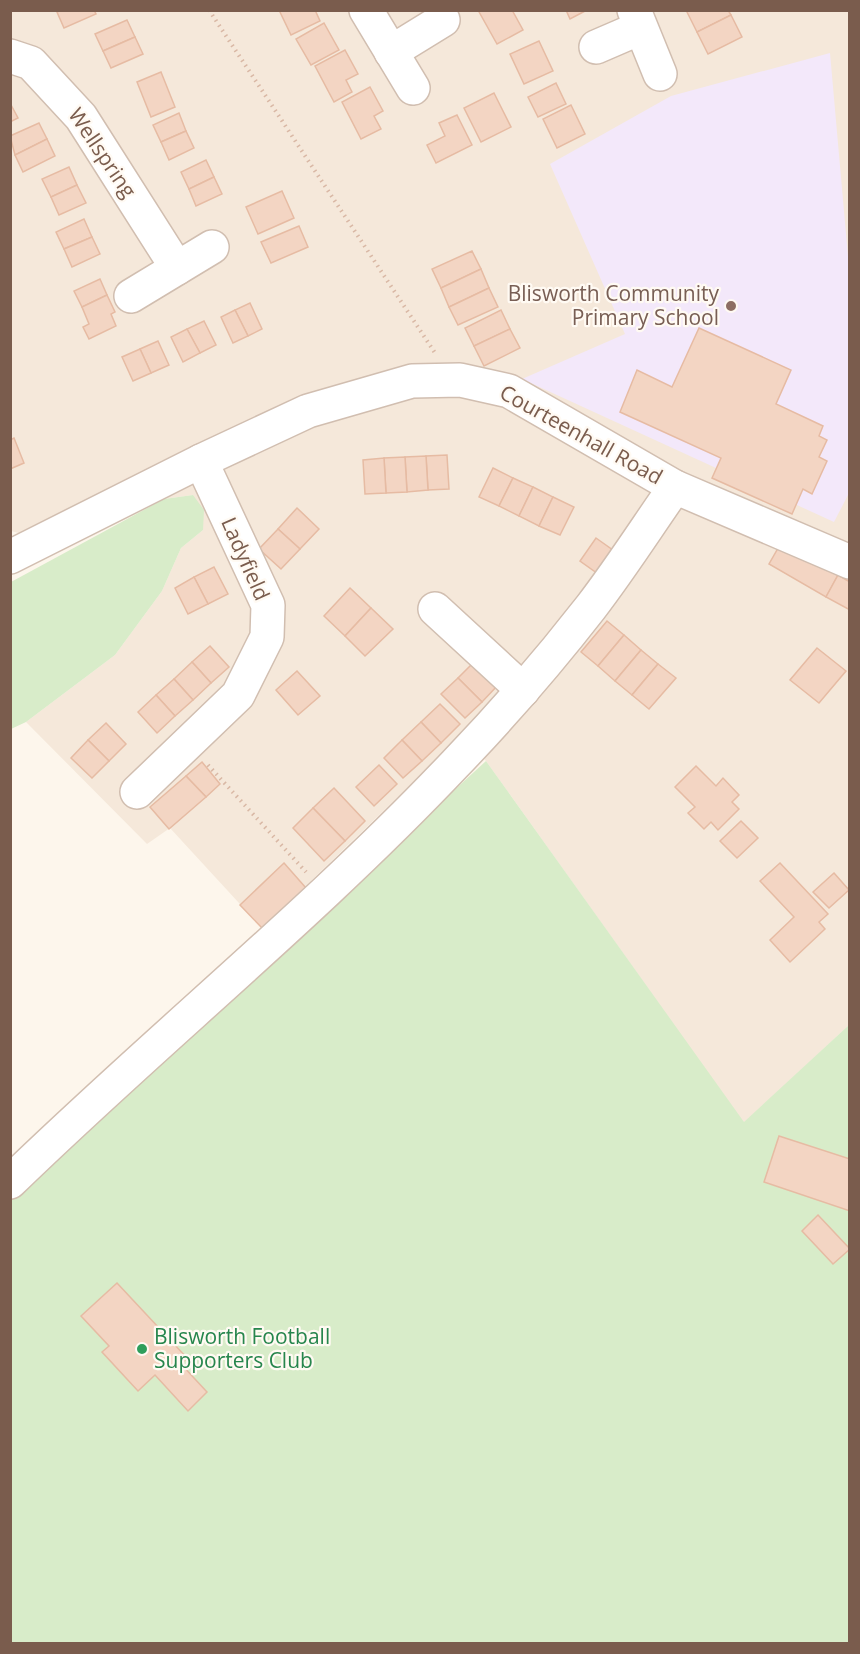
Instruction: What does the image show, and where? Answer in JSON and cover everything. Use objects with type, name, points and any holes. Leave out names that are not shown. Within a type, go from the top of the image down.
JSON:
[{"type":"street","points":[[366,10],[413,88]]},
{"type":"street","points":[[596,47],[637,19],[660,74]]},
{"type":"street","points":[[391,52],[443,20]]},
{"type":"street","name":"Wellspring","points":[[10,56],[31,63],[81,117],[177,268]]},
{"type":"street","points":[[131,296],[212,247]]},
{"type":"street","name":"Courteenhall Road","points":[[10,557],[272,426],[337,402],[412,381],[454,380],[509,391],[675,487],[849,562]]},
{"type":"street","name":"Ladyfield","points":[[137,792],[238,695],[267,637],[268,605],[201,461]]},
{"type":"street","points":[[10,1182],[61,1131],[326,893],[456,764],[523,690],[592,606],[675,487]]},
{"type":"street","points":[[435,609],[523,690]]},
{"type":"path","points":[[209,10],[378,271],[454,380]]},
{"type":"path","points":[[189,744],[326,893]]},
{"type":"shaded area","points":[[10,11],[849,11],[849,1025],[744,1123],[486,761],[462,735],[262,928],[170,828],[147,844],[26,722],[115,655],[162,591],[181,548],[203,530],[193,495],[164,499],[149,470],[22,534],[11,531]]},
{"type":"shaded area","name":"Blisworth Community Primary School","points":[[830,53],[850,279],[849,493],[834,522],[522,379],[625,334],[550,164],[671,96]]},
{"type":"green space","points":[[193,495],[204,510],[203,530],[181,548],[162,591],[115,655],[26,722],[11,729],[11,582],[164,499]]},
{"type":"green space","points":[[486,761],[744,1122],[849,1025],[849,1643],[11,1644],[11,1164],[256,972]]},
{"type":"building","points":[[94,10],[96,14],[64,28],[57,12]]},
{"type":"building","points":[[279,10],[315,10],[320,21],[291,35]]},
{"type":"building","points":[[478,10],[512,10],[523,30],[497,44]]},
{"type":"building","points":[[566,10],[587,10],[570,19]]},
{"type":"building","points":[[686,10],[728,10],[731,15],[697,32]]},
{"type":"building","points":[[731,15],[742,37],[708,54],[697,32]]},
{"type":"building","points":[[127,20],[135,37],[103,51],[95,34]]},
{"type":"building","points":[[324,23],[339,50],[311,65],[296,39]]},
{"type":"building","points":[[135,37],[143,54],[111,68],[103,51]]},
{"type":"building","points":[[539,41],[553,71],[524,84],[510,54]]},
{"type":"building","points":[[345,50],[358,74],[346,80],[352,92],[334,102],[315,66]]},
{"type":"building","points":[[161,72],[175,107],[151,117],[137,82]]},
{"type":"building","points":[[556,83],[566,104],[538,117],[528,97]]},
{"type":"building","points":[[370,87],[383,111],[374,116],[381,129],[361,139],[342,102]]},
{"type":"building","points":[[494,93],[511,127],[481,142],[464,108]]},
{"type":"building","points":[[10,103],[18,118],[10,122]]},
{"type":"building","points":[[571,105],[585,134],[557,148],[543,119]]},
{"type":"building","points":[[179,113],[186,131],[161,142],[153,125]]},
{"type":"building","points":[[457,115],[472,145],[436,163],[427,145],[445,136],[439,123]]},
{"type":"building","points":[[39,123],[47,139],[15,155],[10,136]]},
{"type":"building","points":[[186,131],[194,148],[169,160],[161,142]]},
{"type":"building","points":[[47,139],[55,156],[23,172],[15,155]]},
{"type":"building","points":[[206,160],[214,177],[189,189],[181,172]]},
{"type":"building","points":[[69,167],[77,185],[51,197],[42,179]]},
{"type":"building","points":[[214,177],[222,194],[196,206],[189,189]]},
{"type":"building","points":[[77,185],[86,203],[59,215],[51,197]]},
{"type":"building","points":[[282,191],[294,218],[258,234],[246,207]]},
{"type":"building","points":[[84,219],[92,237],[64,249],[56,232]]},
{"type":"building","points":[[299,226],[308,247],[271,263],[261,242]]},
{"type":"building","points":[[92,237],[100,254],[72,267],[64,249]]},
{"type":"building","points":[[472,251],[481,269],[441,288],[432,269]]},
{"type":"building","points":[[481,269],[489,288],[449,307],[441,288]]},
{"type":"building","points":[[100,279],[107,295],[82,307],[74,291]]},
{"type":"building","points":[[489,288],[498,307],[458,325],[449,307]]},
{"type":"building","points":[[107,295],[115,312],[111,314],[116,326],[89,339],[83,327],[89,324],[82,307]]},
{"type":"building","points":[[250,303],[262,329],[248,336],[235,310]]},
{"type":"building","points":[[235,310],[248,336],[233,343],[221,317]]},
{"type":"building","points":[[501,310],[510,329],[474,346],[465,328]]},
{"type":"building","points":[[204,321],[216,345],[200,353],[187,329]]},
{"type":"building","name":"Blisworth Community Primary School","points":[[699,328],[791,370],[776,404],[823,426],[819,436],[827,440],[819,457],[827,461],[812,494],[803,489],[792,514],[712,478],[721,458],[620,412],[637,370],[672,387]]},
{"type":"building","points":[[187,329],[200,353],[183,362],[171,337]]},
{"type":"building","points":[[510,329],[520,348],[484,366],[474,346]]},
{"type":"building","points":[[158,341],[169,365],[151,373],[140,349]]},
{"type":"building","points":[[140,349],[151,373],[133,381],[122,357]]},
{"type":"building","points":[[14,438],[24,463],[10,469],[10,440]]},
{"type":"building","points":[[447,455],[449,489],[428,490],[426,456]]},
{"type":"building","points":[[426,456],[428,490],[407,492],[405,457]]},
{"type":"building","points":[[405,457],[407,492],[386,493],[384,458]]},
{"type":"building","points":[[384,458],[386,493],[365,494],[363,460]]},
{"type":"building","points":[[493,468],[513,478],[499,506],[479,497]]},
{"type":"building","points":[[513,478],[533,487],[519,516],[499,506]]},
{"type":"building","points":[[533,487],[553,497],[539,526],[519,516]]},
{"type":"building","points":[[553,497],[574,507],[560,535],[539,526]]},
{"type":"building","points":[[297,508],[319,529],[300,549],[278,529]]},
{"type":"building","points":[[278,529],[300,549],[281,569],[259,549]]},
{"type":"building","points":[[596,538],[617,553],[601,576],[580,561]]},
{"type":"building","points":[[781,543],[838,575],[826,597],[769,564]]},
{"type":"building","points":[[214,567],[228,594],[208,604],[194,577]]},
{"type":"building","points":[[838,575],[850,582],[850,610],[826,597]]},
{"type":"building","points":[[194,577],[208,604],[188,614],[175,588]]},
{"type":"building","points":[[350,588],[371,608],[345,636],[324,616]]},
{"type":"building","points":[[371,608],[393,629],[365,656],[345,636]]},
{"type":"building","points":[[607,621],[624,635],[598,666],[581,652]]},
{"type":"building","points":[[624,635],[641,650],[615,681],[598,666]]},
{"type":"building","points":[[210,646],[229,667],[211,683],[192,662]]},
{"type":"building","points":[[817,648],[846,671],[819,703],[790,680]]},
{"type":"building","points":[[641,650],[658,664],[632,695],[615,681]]},
{"type":"building","points":[[192,662],[211,683],[193,700],[174,679]]},
{"type":"building","points":[[474,662],[498,685],[482,702],[458,678]]},
{"type":"building","points":[[658,664],[676,678],[649,709],[632,695]]},
{"type":"building","points":[[297,671],[320,696],[298,715],[276,690]]},
{"type":"building","points":[[458,678],[482,702],[465,718],[441,694]]},
{"type":"building","points":[[174,679],[193,700],[175,716],[156,695]]},
{"type":"building","points":[[156,695],[175,716],[157,733],[138,712]]},
{"type":"building","points":[[440,704],[460,724],[441,743],[421,722]]},
{"type":"building","points":[[421,722],[441,743],[422,761],[402,740]]},
{"type":"building","points":[[106,723],[126,744],[109,761],[88,740]]},
{"type":"building","points":[[88,740],[109,761],[92,778],[71,758]]},
{"type":"building","points":[[402,740],[422,761],[403,778],[384,758]]},
{"type":"building","points":[[202,762],[220,784],[206,797],[186,776]]},
{"type":"building","points":[[379,765],[397,784],[374,806],[356,787]]},
{"type":"building","points":[[696,766],[716,786],[723,778],[739,795],[732,802],[739,809],[718,830],[711,822],[704,829],[688,813],[695,807],[675,787]]},
{"type":"building","points":[[186,776],[206,797],[169,829],[150,807]]},
{"type":"building","points":[[334,788],[365,821],[345,841],[313,808]]},
{"type":"building","points":[[313,808],[345,841],[324,861],[293,828]]},
{"type":"building","points":[[741,821],[758,838],[737,858],[720,841]]},
{"type":"building","points":[[284,863],[306,888],[262,928],[240,905]]},
{"type":"building","points":[[780,863],[828,914],[819,922],[825,929],[790,962],[770,940],[794,917],[760,881]]},
{"type":"building","points":[[834,873],[849,890],[829,908],[813,892]]},
{"type":"building","points":[[779,1136],[850,1159],[850,1211],[764,1182]]},
{"type":"building","points":[[818,1215],[850,1249],[833,1264],[802,1231]]},
{"type":"building","name":"Blisworth Football Supporters Club","points":[[117,1283],[187,1358],[181,1364],[207,1392],[188,1411],[155,1375],[138,1391],[102,1352],[109,1346],[81,1316]]},
{"type":"place","name":"Blisworth Community Primary School","points":[[731,306]]},
{"type":"place","name":"Blisworth Football Supporters Club","points":[[142,1349]]}]
